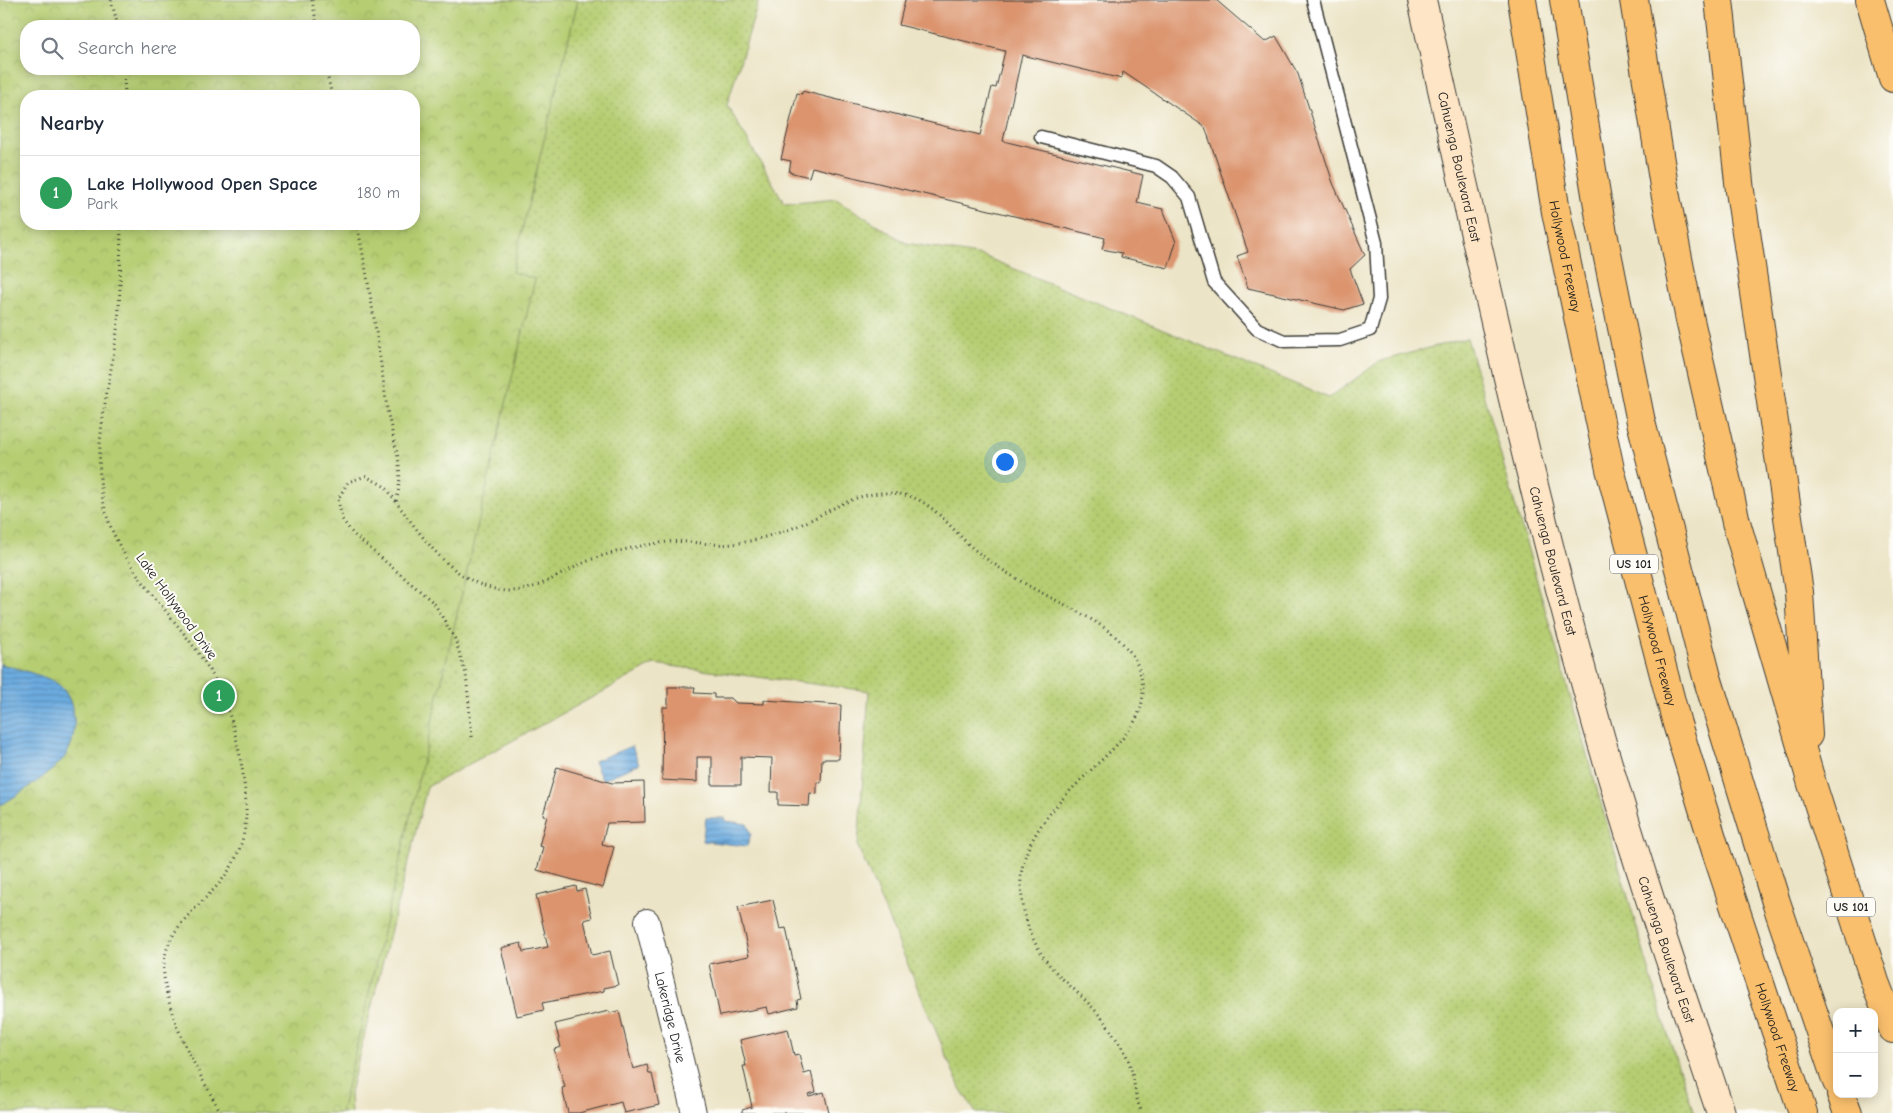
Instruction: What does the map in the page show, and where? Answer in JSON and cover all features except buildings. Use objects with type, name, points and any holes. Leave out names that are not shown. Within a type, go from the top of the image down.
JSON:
[{"type":"main road","name":"Cahuenga Boulevard East","points":[[1422,0],[1504,356],[1568,616],[1603,745],[1637,856],[1721,1113]]},
{"type":"main road","name":"Hollywood Freeway","points":[[1522,0],[1556,212],[1612,478],[1677,724],[1749,952],[1803,1113]]},
{"type":"main road","points":[[1564,0],[1600,218],[1641,422],[1706,677],[1776,902],[1833,1070]]},
{"type":"main road","name":"US 101","points":[[1634,0],[1665,192],[1713,424],[1736,522],[1812,784],[1875,982],[1893,1029]]},
{"type":"main road","points":[[1719,0],[1740,191],[1799,592],[1812,784]]},
{"type":"main road","points":[[1870,0],[1893,78]]},
{"type":"main road","points":[[1842,1098],[1848,1113]]},
{"type":"street","name":"Lakeridge Drive","points":[[647,921],[694,1113]]},
{"type":"lane","points":[[1041,137],[1156,166],[1172,177],[1189,197],[1214,282],[1257,329],[1284,341],[1340,340],[1370,330],[1379,299],[1376,243],[1313,0]]},
{"type":"path","points":[[111,0],[116,20]]},
{"type":"path","points":[[312,0],[316,20]]},
{"type":"path","points":[[124,75],[125,90]]},
{"type":"path","points":[[327,75],[331,90]]},
{"type":"path","name":"Lake Hollywood Drive","points":[[121,230],[118,321],[99,455],[105,510],[116,539],[209,669],[223,695],[240,755],[245,792],[246,820],[242,844],[231,868],[182,921],[171,940],[164,962],[164,983],[178,1028],[222,1113]]},
{"type":"path","points":[[358,230],[376,322],[386,403],[400,465],[400,488],[396,502]]},
{"type":"path","points":[[472,737],[466,674],[455,639],[434,603],[353,534],[342,519],[338,499],[348,482],[366,476],[385,488],[427,545],[445,563],[472,581],[496,590],[515,592],[537,586],[590,558],[614,552],[669,542],[733,544],[783,532],[803,524],[853,497],[883,494],[909,496],[928,506],[978,552],[1107,631],[1126,648],[1137,664],[1142,686],[1140,707],[1135,723],[1124,740],[1081,780],[1052,813],[1028,846],[1020,883],[1027,922],[1038,950],[1058,973],[1093,1007],[1123,1049],[1134,1073],[1137,1103],[1142,1113]]},
{"type":"green space","points":[[0,0],[578,0],[512,272],[535,279],[341,1113],[0,1113]]},
{"type":"green space","points":[[136,0],[759,0],[727,105],[785,204],[836,199],[906,243],[983,256],[1329,398],[1380,361],[1467,338],[1668,1036],[1694,1113],[976,1113],[960,1088],[858,847],[869,691],[654,664],[427,787],[350,1092],[351,1113],[248,1113],[413,230],[420,230],[420,90],[414,90],[414,75],[420,75],[420,20],[350,20]]},
{"type":"water","points":[[0,664],[39,675],[58,684],[69,699],[74,718],[74,728],[70,747],[61,761],[36,782],[0,806]]},
{"type":"water","points":[[632,746],[639,764],[602,780],[594,761]]},
{"type":"water","points":[[706,818],[724,818],[726,821],[747,824],[751,834],[747,846],[702,841]]},
{"type":"place","name":"Lake Hollywood Open Space","points":[[219,696]]}]
